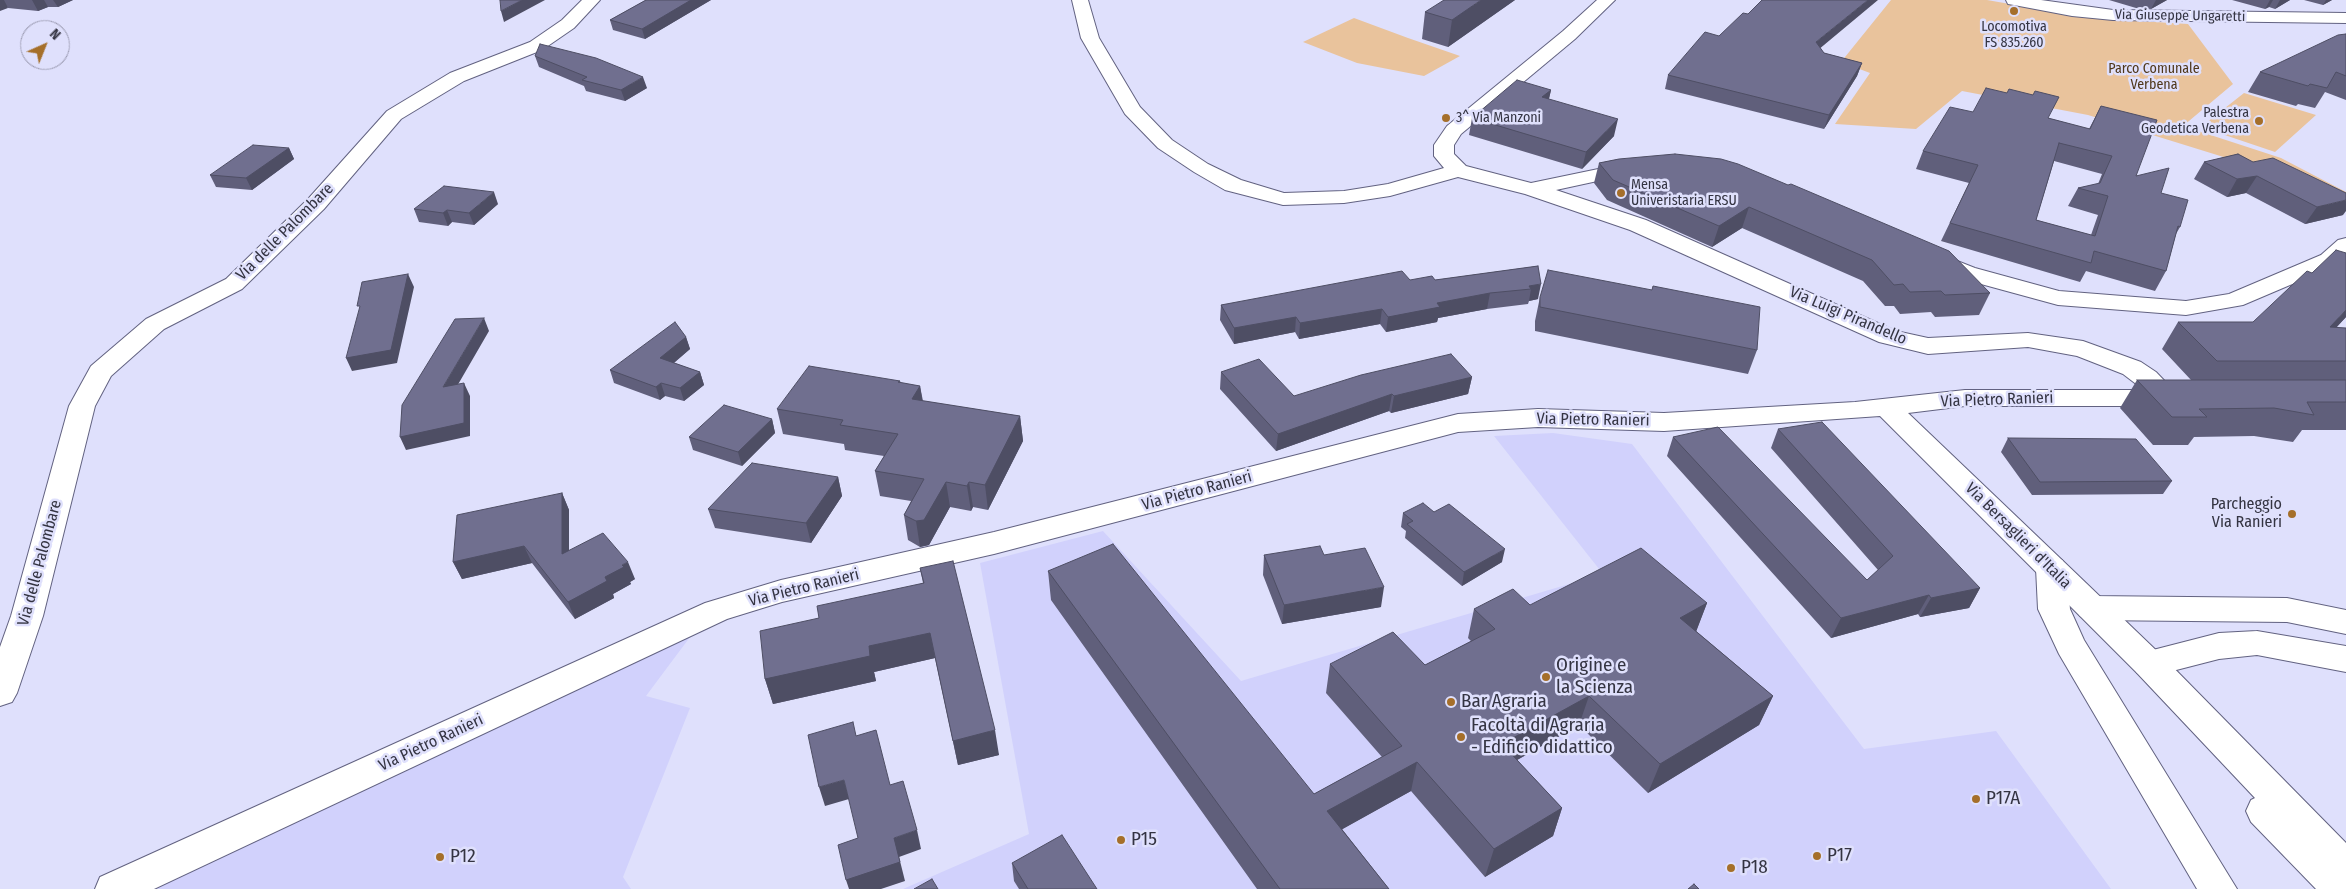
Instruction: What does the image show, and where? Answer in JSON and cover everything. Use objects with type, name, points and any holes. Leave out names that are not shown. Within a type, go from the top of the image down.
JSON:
[{"type":"main road","name":"Via delle Palombare","points":[[0,693],[27,616],[82,406],[100,372],[155,324],[234,284],[316,204],[394,114],[456,77],[536,46],[568,24],[592,0]]},
{"type":"main road","points":[[1080,0],[1090,38],[1132,110],[1165,144],[1201,168],[1233,185],[1284,198],[1344,197],[1390,190],[1459,170]]},
{"type":"main road","points":[[1459,170],[1444,156],[1444,145],[1454,130],[1569,35],[1607,0]]},
{"type":"main road","name":"Via Giuseppe Ungaretti","points":[[2014,0],[2072,11],[2113,15],[2346,18]]},
{"type":"main road","points":[[1531,190],[1623,169],[1651,167]]},
{"type":"main road","name":"Via Luigi Pirandello","points":[[1459,170],[1531,190],[1638,225],[1888,336],[1928,346],[2028,340],[2083,349],[2132,368],[2179,398]]},
{"type":"main road","points":[[1921,253],[1966,273],[2058,298],[2186,308],[2236,300],[2329,260],[2346,245]]},
{"type":"main road","name":"Via Pietro Ranieri","points":[[114,889],[716,610],[781,591],[994,543],[1458,423],[1538,418],[1664,422],[1887,407],[1965,398],[2179,398]]},
{"type":"main road","name":"Via Bersaglieri d'Italia","points":[[1887,407],[2149,664],[2346,869]]},
{"type":"main road","points":[[2051,568],[2054,609],[2070,646],[2218,889]]},
{"type":"main road","points":[[2092,608],[2287,610],[2346,622]]},
{"type":"main road","points":[[2341,889],[2300,850],[2180,722],[2152,684],[2149,664],[2219,646],[2257,643],[2346,658]]},
{"type":"shaded area","points":[[1553,433],[1632,444],[1864,749],[1996,731],[2111,889],[903,889],[1029,834],[980,563],[1103,531],[1241,681],[1603,574],[1494,436]]},
{"type":"shaded area","points":[[693,633],[646,696],[690,708],[623,877],[631,889],[136,889]]},
{"type":"green space","name":"Parco Comunale Verbena","points":[[1891,0],[1987,0],[2090,18],[2188,24],[2233,84],[2183,126],[2281,158],[2346,192],[2346,201],[2230,159],[2088,115],[1962,91],[1916,129],[1835,124],[1870,73],[1841,62]]},
{"type":"green space","points":[[1354,18],[1460,56],[1424,76],[1357,63],[1303,42]]},
{"type":"green space","name":"Palestra Geodetica Verbena","points":[[2244,93],[2316,115],[2275,152],[2201,127]]},
{"type":"building","points":[[500,0],[522,0],[501,11]]},
{"type":"building","points":[[646,0],[691,0],[642,29],[610,20]]},
{"type":"building","points":[[1444,0],[1481,0],[1452,20],[1425,12]]},
{"type":"building","points":[[1762,0],[1868,0],[1816,42],[1824,53],[1862,63],[1829,115],[1668,75],[1705,32],[1719,36],[1743,13],[1748,14]]},
{"type":"building","points":[[2346,34],[2346,76],[2336,72],[2327,88],[2310,84],[2308,86],[2260,72],[2338,35]]},
{"type":"building","points":[[540,44],[596,58],[643,77],[621,90],[582,80],[587,77],[535,56]]},
{"type":"building","points":[[1517,80],[1551,90],[1542,97],[1618,119],[1586,152],[1472,118]]},
{"type":"building","points":[[1986,88],[2007,93],[2009,89],[2033,95],[2035,91],[2059,97],[2048,118],[2090,129],[2101,106],[2157,120],[2136,176],[2169,168],[2161,193],[2188,200],[2180,227],[2178,226],[2166,271],[2094,251],[2091,263],[1950,223],[1978,165],[1923,151],[1950,107],[1973,112]],"holes":[[[2059,143],[2112,156],[2100,183],[2078,188],[2108,196],[2095,236],[2036,220]]]},
{"type":"building","points":[[253,145],[289,148],[246,178],[210,175]]},
{"type":"building","points":[[1675,154],[1721,159],[1738,164],[1788,185],[1791,184],[1949,251],[1990,293],[1945,295],[1941,291],[1910,292],[1903,284],[1894,285],[1872,260],[1749,207],[1719,226],[1613,180],[1599,163],[1619,159]]},
{"type":"building","points":[[2238,154],[2253,162],[2273,158],[2346,193],[2346,200],[2317,207],[2257,176],[2237,179],[2204,162]]},
{"type":"building","points":[[444,186],[494,192],[469,213],[447,210],[443,213],[414,209]]},
{"type":"building","points":[[2336,250],[2346,253],[2346,310],[2330,327],[2346,328],[2346,361],[2217,361],[2178,322],[2253,322],[2307,271],[2312,273]]},
{"type":"building","points":[[1538,266],[1541,284],[1529,286],[1531,289],[1490,293],[1437,303],[1440,307],[1388,317],[1382,309],[1300,323],[1296,317],[1234,328],[1221,305],[1402,271],[1410,280],[1432,276],[1435,280]]},
{"type":"building","points":[[1548,270],[1652,290],[1653,286],[1760,307],[1757,350],[1540,307],[1540,297]]},
{"type":"building","points":[[408,274],[391,350],[346,358],[360,306],[357,306],[362,282]]},
{"type":"building","points":[[484,318],[443,387],[464,383],[464,423],[400,437],[402,405],[455,319]]},
{"type":"building","points":[[675,322],[686,337],[660,358],[700,372],[680,388],[661,383],[656,387],[610,370]]},
{"type":"building","points":[[1451,354],[1472,377],[1394,396],[1392,394],[1278,434],[1221,372],[1259,359],[1294,396],[1361,375]]},
{"type":"building","points":[[809,366],[920,386],[912,399],[1020,416],[985,485],[969,482],[967,486],[946,482],[924,520],[916,521],[904,515],[924,479],[875,471],[898,434],[840,425],[843,420],[777,409]]},
{"type":"building","points":[[2137,380],[2346,380],[2346,402],[2307,402],[2314,415],[2274,408],[2199,409],[2207,417],[2172,417]]},
{"type":"building","points":[[724,405],[772,419],[738,452],[689,437]]},
{"type":"building","points":[[1822,422],[1980,588],[1931,598],[1929,595],[1841,618],[1673,437],[1718,427],[1867,580],[1893,556],[1778,429]]},
{"type":"building","points":[[2008,438],[2136,439],[2172,481],[2040,482]]},
{"type":"building","points":[[752,463],[838,477],[806,523],[708,509]]},
{"type":"building","points":[[562,493],[562,554],[603,533],[628,562],[622,565],[624,567],[605,577],[607,581],[568,602],[524,546],[453,562],[457,515]]},
{"type":"building","points":[[1423,503],[1434,512],[1449,504],[1505,549],[1464,572],[1407,524],[1413,521],[1403,513]]},
{"type":"building","points":[[1113,544],[1314,794],[1402,746],[1330,664],[1393,632],[1425,665],[1495,629],[1474,609],[1513,589],[1530,605],[1641,548],[1707,603],[1680,618],[1773,696],[1660,764],[1589,696],[1502,744],[1562,808],[1494,849],[1417,762],[1327,811],[1389,889],[1280,889],[1048,571]]},
{"type":"building","points":[[1320,546],[1324,555],[1365,548],[1384,587],[1284,605],[1264,555]]},
{"type":"building","points":[[953,561],[995,730],[953,741],[930,633],[869,646],[870,656],[765,679],[760,631],[819,618],[817,606],[924,583],[920,568]]},
{"type":"building","points":[[853,722],[856,736],[876,730],[890,785],[903,781],[917,830],[894,838],[900,862],[846,880],[838,845],[858,838],[844,780],[819,787],[808,735]]},
{"type":"building","points":[[1062,835],[1097,889],[1028,889],[1012,863]]},
{"type":"building","points":[[932,879],[938,889],[914,889]]},
{"type":"building","points":[[1694,884],[1699,889],[1688,889]]},
{"type":"place","name":"Locomotiva FS 835.260","points":[[2014,11]]},
{"type":"place","name":"3^ Via Manzoni","points":[[1446,118]]},
{"type":"place","name":"Palestra Geodetica Verbena","points":[[2259,121]]},
{"type":"place","name":"Mensa Univeristaria ERSU","points":[[1621,193]]},
{"type":"place","name":"Parcheggio Via Ranieri","points":[[2292,514]]},
{"type":"place","name":"Origine e la Scienza","points":[[1546,677]]},
{"type":"place","name":"Bar Agraria","points":[[1451,702]]},
{"type":"place","name":"Facoltà di Agraria - Edificio didattico","points":[[1461,737]]},
{"type":"place","name":"P17A","points":[[1976,799]]},
{"type":"place","name":"P15","points":[[1121,840]]},
{"type":"place","name":"P17","points":[[1817,856]]},
{"type":"place","name":"P12","points":[[440,857]]},
{"type":"place","name":"P18","points":[[1731,868]]}]
